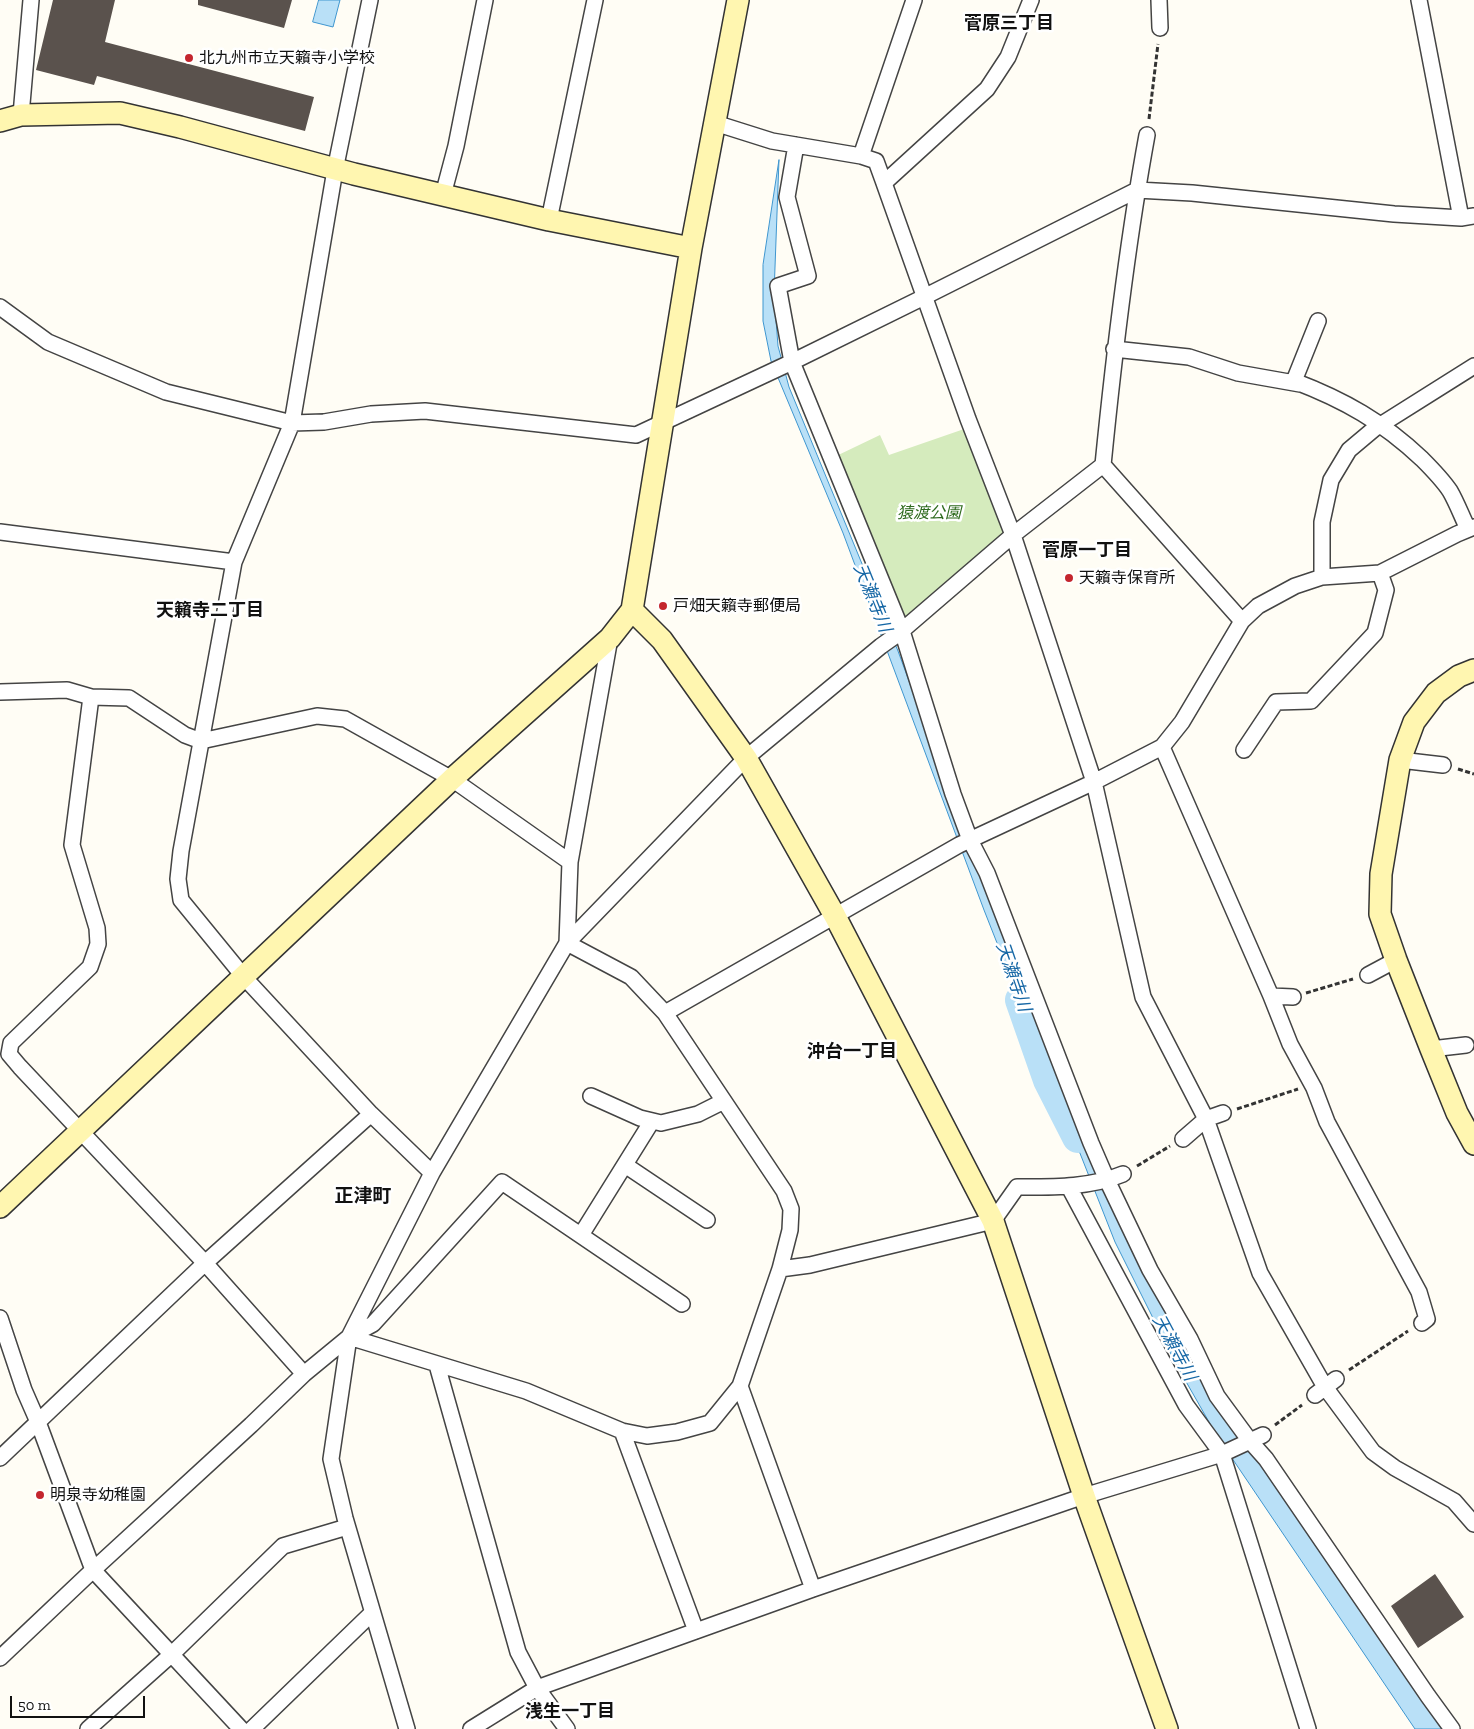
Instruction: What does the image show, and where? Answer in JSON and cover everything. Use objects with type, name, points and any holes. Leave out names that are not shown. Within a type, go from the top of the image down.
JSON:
[{"type":"street","points":[[21,115],[31,0]]},
{"type":"street","points":[[370,0],[335,170],[292,423],[234,562],[181,851],[178,879],[181,900],[244,977],[371,1114],[432,1173]]},
{"type":"street","points":[[443,195],[456,146],[486,0]]},
{"type":"street","points":[[549,220],[595,0]]},
{"type":"street","points":[[0,1207],[452,779],[610,638],[632,610],[691,248],[738,0]]},
{"type":"street","points":[[861,156],[914,0]]},
{"type":"street","points":[[884,183],[986,89],[1008,57],[1031,0]]},
{"type":"street","points":[[1159,0],[1160,28]]},
{"type":"street","points":[[0,307],[48,342],[166,392],[292,423],[324,422],[371,414],[425,411],[636,435],[924,298],[1137,190],[1192,193],[1394,214],[1468,217],[1419,0]]},
{"type":"street","points":[[0,121],[21,115],[120,113],[180,127],[335,170],[549,220],[691,248]]},
{"type":"street","points":[[715,123],[772,141],[861,156],[876,161],[968,420],[1013,535],[1094,782],[1142,997],[1206,1118],[1260,1273],[1325,1387],[1373,1452],[1394,1468],[1454,1500],[1474,1524]]},
{"type":"street","points":[[407,1729],[347,1527],[331,1459],[349,1337],[432,1173],[567,943],[746,758],[881,646],[900,633],[1013,535],[1103,465],[1114,349],[1137,190],[1147,135]]},
{"type":"street","points":[[796,145],[787,197],[808,276],[778,286],[790,363],[900,633],[953,794],[964,843],[987,873],[1107,1180],[1150,1270],[1190,1339],[1217,1396],[1256,1438],[1266,1459],[1452,1729]]},
{"type":"street","points":[[665,1013],[964,843],[1094,782],[1162,747],[1182,722],[1242,621],[1258,606],[1295,586],[1322,577],[1380,573],[1471,528],[1450,491],[1438,475],[1403,441],[1381,424],[1333,396],[1294,382],[1318,321]]},
{"type":"street","points":[[1114,349],[1189,357],[1238,373],[1300,384]]},
{"type":"street","points":[[1322,577],[1322,522],[1331,480],[1349,450],[1381,424],[1474,366]]},
{"type":"street","points":[[1103,465],[1242,621]]},
{"type":"street","points":[[0,532],[234,562]]},
{"type":"street","points":[[1244,750],[1276,702],[1311,701],[1375,633],[1386,590],[1380,573]]},
{"type":"street","points":[[632,610],[662,640],[746,758],[835,916],[993,1221],[1084,1496],[1167,1729]]},
{"type":"street","points":[[567,943],[570,862],[610,638]]},
{"type":"street","points":[[1474,670],[1458,676],[1436,692],[1414,722],[1400,760],[1381,874],[1380,914],[1430,1049],[1457,1113],[1474,1144]]},
{"type":"street","points":[[0,692],[67,690],[91,696],[129,698],[185,735],[201,741],[317,716],[346,719],[452,779],[570,862]]},
{"type":"street","points":[[91,696],[72,845],[97,928],[98,944],[90,967],[11,1043],[9,1054],[205,1264],[304,1374]]},
{"type":"street","points":[[1162,747],[1271,996],[1309,1088],[1418,1292],[1427,1319],[1422,1323]]},
{"type":"street","points":[[1400,760],[1444,765]]},
{"type":"street","points":[[349,1337],[526,1391],[622,1431],[647,1436],[677,1432],[710,1423],[740,1386],[780,1269],[790,1230],[791,1209],[784,1191],[665,1013],[631,977],[567,943]]},
{"type":"street","points":[[1368,975],[1396,960]]},
{"type":"street","points":[[1271,996],[1293,996]]},
{"type":"street","points":[[1430,1049],[1466,1045]]},
{"type":"street","points":[[591,1096],[640,1118],[661,1123],[698,1114],[724,1101]]},
{"type":"street","points":[[1183,1139],[1206,1118],[1223,1113]]},
{"type":"street","points":[[0,1458],[205,1264],[371,1114]]},
{"type":"street","points":[[581,1235],[652,1121]]},
{"type":"street","points":[[625,1165],[707,1220]]},
{"type":"street","points":[[780,1269],[810,1266],[993,1221],[1017,1187],[1068,1187],[1107,1180],[1123,1174]]},
{"type":"street","points":[[0,1658],[304,1374],[349,1337],[373,1324],[502,1182],[682,1304]]},
{"type":"street","points":[[1068,1187],[1186,1405],[1222,1454],[1308,1729]]},
{"type":"street","points":[[0,1318],[24,1390],[38,1422],[93,1570],[241,1729]]},
{"type":"street","points":[[437,1365],[518,1652],[537,1688],[567,1729]]},
{"type":"street","points":[[740,1386],[813,1589]]},
{"type":"street","points":[[622,1431],[696,1631]]},
{"type":"street","points":[[471,1729],[537,1688],[813,1589],[1084,1496],[1222,1454],[1256,1438]]},
{"type":"street","points":[[88,1729],[172,1654],[283,1546],[347,1527]]},
{"type":"street","points":[[252,1729],[372,1613]]},
{"type":"path","points":[[1147,135],[1160,28]]},
{"type":"path","points":[[1293,996],[1368,975]]},
{"type":"path","points":[[1223,1113],[1309,1088]]},
{"type":"path","points":[[1123,1174],[1183,1139]]},
{"type":"path","points":[[1256,1438],[1325,1387],[1422,1323]]},
{"type":"green space","name":"猿渡公園","points":[[967,428],[1009,533],[904,624],[832,458],[880,435],[889,455]]},
{"type":"water","points":[[319,0],[340,0],[333,27],[313,22]]},
{"type":"water","points":[[779,160],[774,294],[778,346],[789,387],[898,651],[975,862],[1174,1327],[1222,1411],[1274,1483],[1443,1729],[1415,1729],[1217,1436],[1176,1364],[1115,1242],[984,910],[843,533],[771,361],[763,321],[763,265]]},
{"type":"building","points":[[53,0],[115,0],[105,42],[314,97],[305,131],[97,76],[94,85],[36,70]]},
{"type":"building","points":[[198,0],[292,0],[284,28],[198,5]]},
{"type":"building","points":[[1435,1574],[1464,1617],[1418,1648],[1391,1606]]},
{"type":"waterway","name":"天瀬寺川","points":[[1021,1000],[1049,1080],[1078,1137]]},
{"type":"place","name":"北九州市立天籟寺小学校","points":[[189,58]]},
{"type":"place","name":"天籟寺保育所","points":[[1069,578]]},
{"type":"place","name":"戸畑天籟寺郵便局","points":[[663,606]]},
{"type":"place","name":"明泉寺幼稚園","points":[[40,1495]]},
{"type":"district","name":"菅原三丁目","points":[[1009,24]]},
{"type":"district","name":"菅原一丁目","points":[[1087,551]]},
{"type":"district","name":"天籟寺二丁目","points":[[210,611]]},
{"type":"district","name":"沖台一丁目","points":[[852,1052]]},
{"type":"district","name":"正津町","points":[[363,1197]]},
{"type":"district","name":"浅生一丁目","points":[[570,1712]]}]
